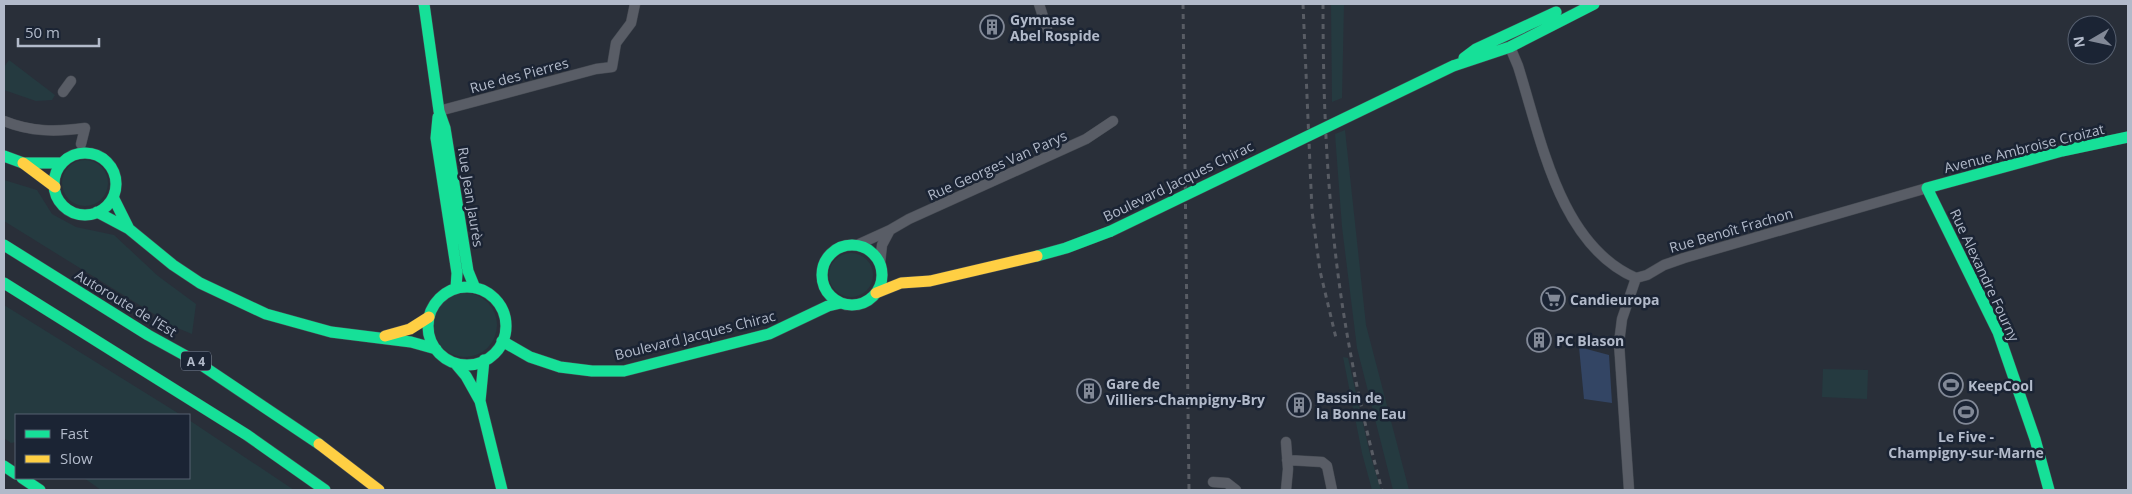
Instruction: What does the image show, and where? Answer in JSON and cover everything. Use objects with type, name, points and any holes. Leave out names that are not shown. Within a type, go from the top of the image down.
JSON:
[{"type":"main road","name":"Rue Jean Jaurès","points":[[424,4],[439,111],[445,128],[468,271],[475,288]]},
{"type":"main road","points":[[1555,18],[1574,4]]},
{"type":"main road","points":[[1506,41],[1579,4]]},
{"type":"main road","points":[[1555,18],[1594,4]]},
{"type":"main road","name":"Boulevard Jacques Chirac","points":[[502,341],[513,348],[554,365],[601,373],[624,371],[768,334],[789,326],[808,315],[841,303],[848,305],[864,303],[876,293],[902,283],[930,281],[1066,248],[1111,231],[1453,66],[1476,49],[1506,41],[1555,18]]},
{"type":"main road","name":"Rue Jean Jaurès","points":[[439,111],[436,138],[457,273],[456,288]]},
{"type":"main road","name":"Avenue Ambroise Croizat","points":[[1927,188],[2062,151],[2128,137]]},
{"type":"main road","points":[[80,153],[99,156],[112,169],[115,178],[116,188],[109,204],[97,212],[78,214],[62,204],[55,186],[58,170],[62,163],[80,153]]},
{"type":"main road","points":[[4,156],[23,163],[55,186]]},
{"type":"main road","points":[[23,163],[62,163]]},
{"type":"main road","name":"Rue Alexandre Fourny","points":[[1927,188],[1998,332],[2035,439],[2049,490]]},
{"type":"main road","points":[[113,198],[129,229]]},
{"type":"main road","points":[[97,212],[129,229],[172,265],[245,305],[303,325],[331,332],[411,342],[436,349]]},
{"type":"main road","name":"Autoroute de l’Est","points":[[4,245],[197,362],[322,446],[379,490]]},
{"type":"main road","points":[[808,315],[817,301],[823,280],[824,266],[830,256],[839,248],[857,245],[869,250],[890,278],[902,283]]},
{"type":"main road","points":[[876,293],[882,280],[881,267]]},
{"type":"main road","points":[[823,280],[829,294],[841,303]]},
{"type":"main road","name":"A 4","points":[[4,283],[204,406],[297,468],[326,490]]},
{"type":"main road","points":[[455,363],[468,364],[484,360],[494,353],[502,341],[505,321],[501,308],[493,297],[475,288],[456,288],[443,295],[436,302],[429,317],[429,333],[436,349],[455,363],[466,376],[480,402],[502,490]]},
{"type":"main road","points":[[377,338],[399,333],[429,317]]},
{"type":"main road","points":[[480,402],[484,360]]},
{"type":"main road","points":[[4,466],[15,473]]},
{"type":"main road","points":[[24,479],[40,490]]},
{"type":"street","name":"Rue des Pierres","points":[[439,111],[596,69],[612,67],[616,43],[631,23],[636,4]]},
{"type":"street","points":[[1039,4],[1047,29]]},
{"type":"street","points":[[1506,41],[1518,66],[1559,190],[1575,224],[1593,247],[1610,263],[1636,278],[1622,319],[1619,343],[1629,490]]},
{"type":"street","points":[[4,121],[34,130],[66,131],[85,128],[81,144]]},
{"type":"street","name":"Rue Georges Van Parys","points":[[857,245],[1086,139],[1113,122]]},
{"type":"street","name":"Rue Benoît Frachon","points":[[1636,278],[1647,275],[1664,264],[1927,188]]},
{"type":"street","points":[[881,267],[882,245],[890,230]]},
{"type":"street","points":[[1286,442],[1286,490]]},
{"type":"street","points":[[1287,460],[1322,462],[1327,466],[1332,490]]},
{"type":"street","points":[[1213,482],[1227,483],[1236,490]]},
{"type":"green space","points":[[1331,4],[1344,4],[1342,98],[1332,102]]},
{"type":"green space","points":[[9,60],[55,95],[52,100],[36,101],[4,90],[4,67]]},
{"type":"green space","points":[[1345,130],[1366,325],[1409,490],[1393,490],[1357,348],[1342,227],[1335,134]]},
{"type":"green space","points":[[85,160],[98,164],[104,170],[108,183],[104,196],[98,202],[85,206],[72,202],[66,196],[62,183],[66,170],[72,164]]},
{"type":"green space","points":[[4,180],[37,190],[52,214],[76,227],[114,235],[158,276],[196,304],[192,334],[175,327],[4,221]]},
{"type":"green space","points":[[847,253],[855,253],[867,259],[873,275],[867,291],[855,297],[847,297],[835,291],[829,279],[829,271],[835,259]]},
{"type":"green space","points":[[465,293],[477,295],[488,302],[495,313],[497,325],[495,337],[488,348],[477,355],[465,357],[453,355],[442,348],[435,337],[433,325],[435,313],[442,302],[453,295]]},
{"type":"green space","points":[[4,305],[179,414],[15,414],[15,442],[11,443],[4,438]]},
{"type":"green space","points":[[1343,357],[1348,358],[1370,454],[1381,490],[1372,490],[1362,453]]},
{"type":"green space","points":[[1823,369],[1868,370],[1867,399],[1822,397]]},
{"type":"green space","points":[[190,421],[294,490],[101,490],[85,479],[190,479]]},
{"type":"water","points":[[1579,347],[1609,355],[1612,403],[1584,399]]},
{"type":"railway","points":[[1183,4],[1189,490]]},
{"type":"railway","points":[[1303,4],[1312,211],[1320,271],[1336,338]]},
{"type":"railway","points":[[1323,4],[1326,138],[1335,253],[1351,356],[1382,490]]},
{"type":"traffic: fast","points":[[424,4],[439,111],[445,128],[468,271],[475,288]]},
{"type":"traffic: fast","points":[[1453,66],[1510,47],[1594,4]]},
{"type":"traffic: fast","points":[[1464,58],[1476,49],[1556,12]]},
{"type":"traffic: fast","points":[[1111,231],[1453,66]]},
{"type":"traffic: fast","points":[[438,117],[436,138],[457,273],[456,288]]},
{"type":"traffic: fast","points":[[2049,490],[2035,439],[1998,332],[1927,188],[2062,151],[2128,137]]},
{"type":"traffic: fast","points":[[85,153],[97,156],[107,162],[113,172],[116,184],[113,196],[107,206],[97,212],[85,215],[73,212],[63,206],[57,196],[54,184],[57,172],[63,162],[73,156],[85,153]]},
{"type":"traffic: fast","points":[[4,156],[23,163],[62,163]]},
{"type":"traffic: fast","points":[[113,197],[129,229]]},
{"type":"traffic: fast","points":[[97,212],[129,229],[173,265],[200,283],[266,314],[331,332],[411,342],[436,349]]},
{"type":"traffic: fast","points":[[1037,256],[1066,248],[1111,231]]},
{"type":"traffic: fast","points":[[4,245],[148,335],[197,362],[319,444]]},
{"type":"traffic: fast","points":[[852,245],[869,250],[877,258],[882,275],[877,292],[869,300],[852,305],[835,300],[827,292],[822,275],[827,258],[835,250],[852,245]]},
{"type":"traffic: fast","points":[[4,283],[247,435],[325,490]]},
{"type":"traffic: fast","points":[[467,287],[482,290],[494,299],[503,311],[506,326],[503,341],[494,353],[482,362],[467,365],[452,362],[440,353],[431,341],[428,326],[431,311],[440,299],[452,290],[467,287]]},
{"type":"traffic: fast","points":[[502,341],[530,357],[560,367],[592,371],[624,371],[769,334],[828,306],[841,303]]},
{"type":"traffic: fast","points":[[480,401],[484,360]]},
{"type":"traffic: fast","points":[[455,363],[466,376],[480,401],[502,490]]},
{"type":"traffic: fast","points":[[4,466],[15,473]]},
{"type":"traffic: fast","points":[[24,479],[40,490]]},
{"type":"traffic: slow","points":[[23,163],[55,187]]},
{"type":"traffic: slow","points":[[876,293],[901,283],[930,281],[1037,256]]},
{"type":"traffic: slow","points":[[385,336],[410,329],[429,317]]},
{"type":"traffic: slow","points":[[319,444],[379,490]]},
{"type":"place","name":"Gymnase Abel Rospide","points":[[992,27]]},
{"type":"place","name":"Candieuropa","points":[[1553,299]]},
{"type":"place","name":"PC Blason","points":[[1539,340]]},
{"type":"place","name":"KeepCool","points":[[1951,385]]},
{"type":"place","name":"Gare de Villiers-Champigny-Bry","points":[[1089,391]]},
{"type":"place","name":"Bassin de la Bonne Eau","points":[[1299,405]]},
{"type":"place","name":"Le Five - Champigny-sur-Marne","points":[[1966,412]]}]
